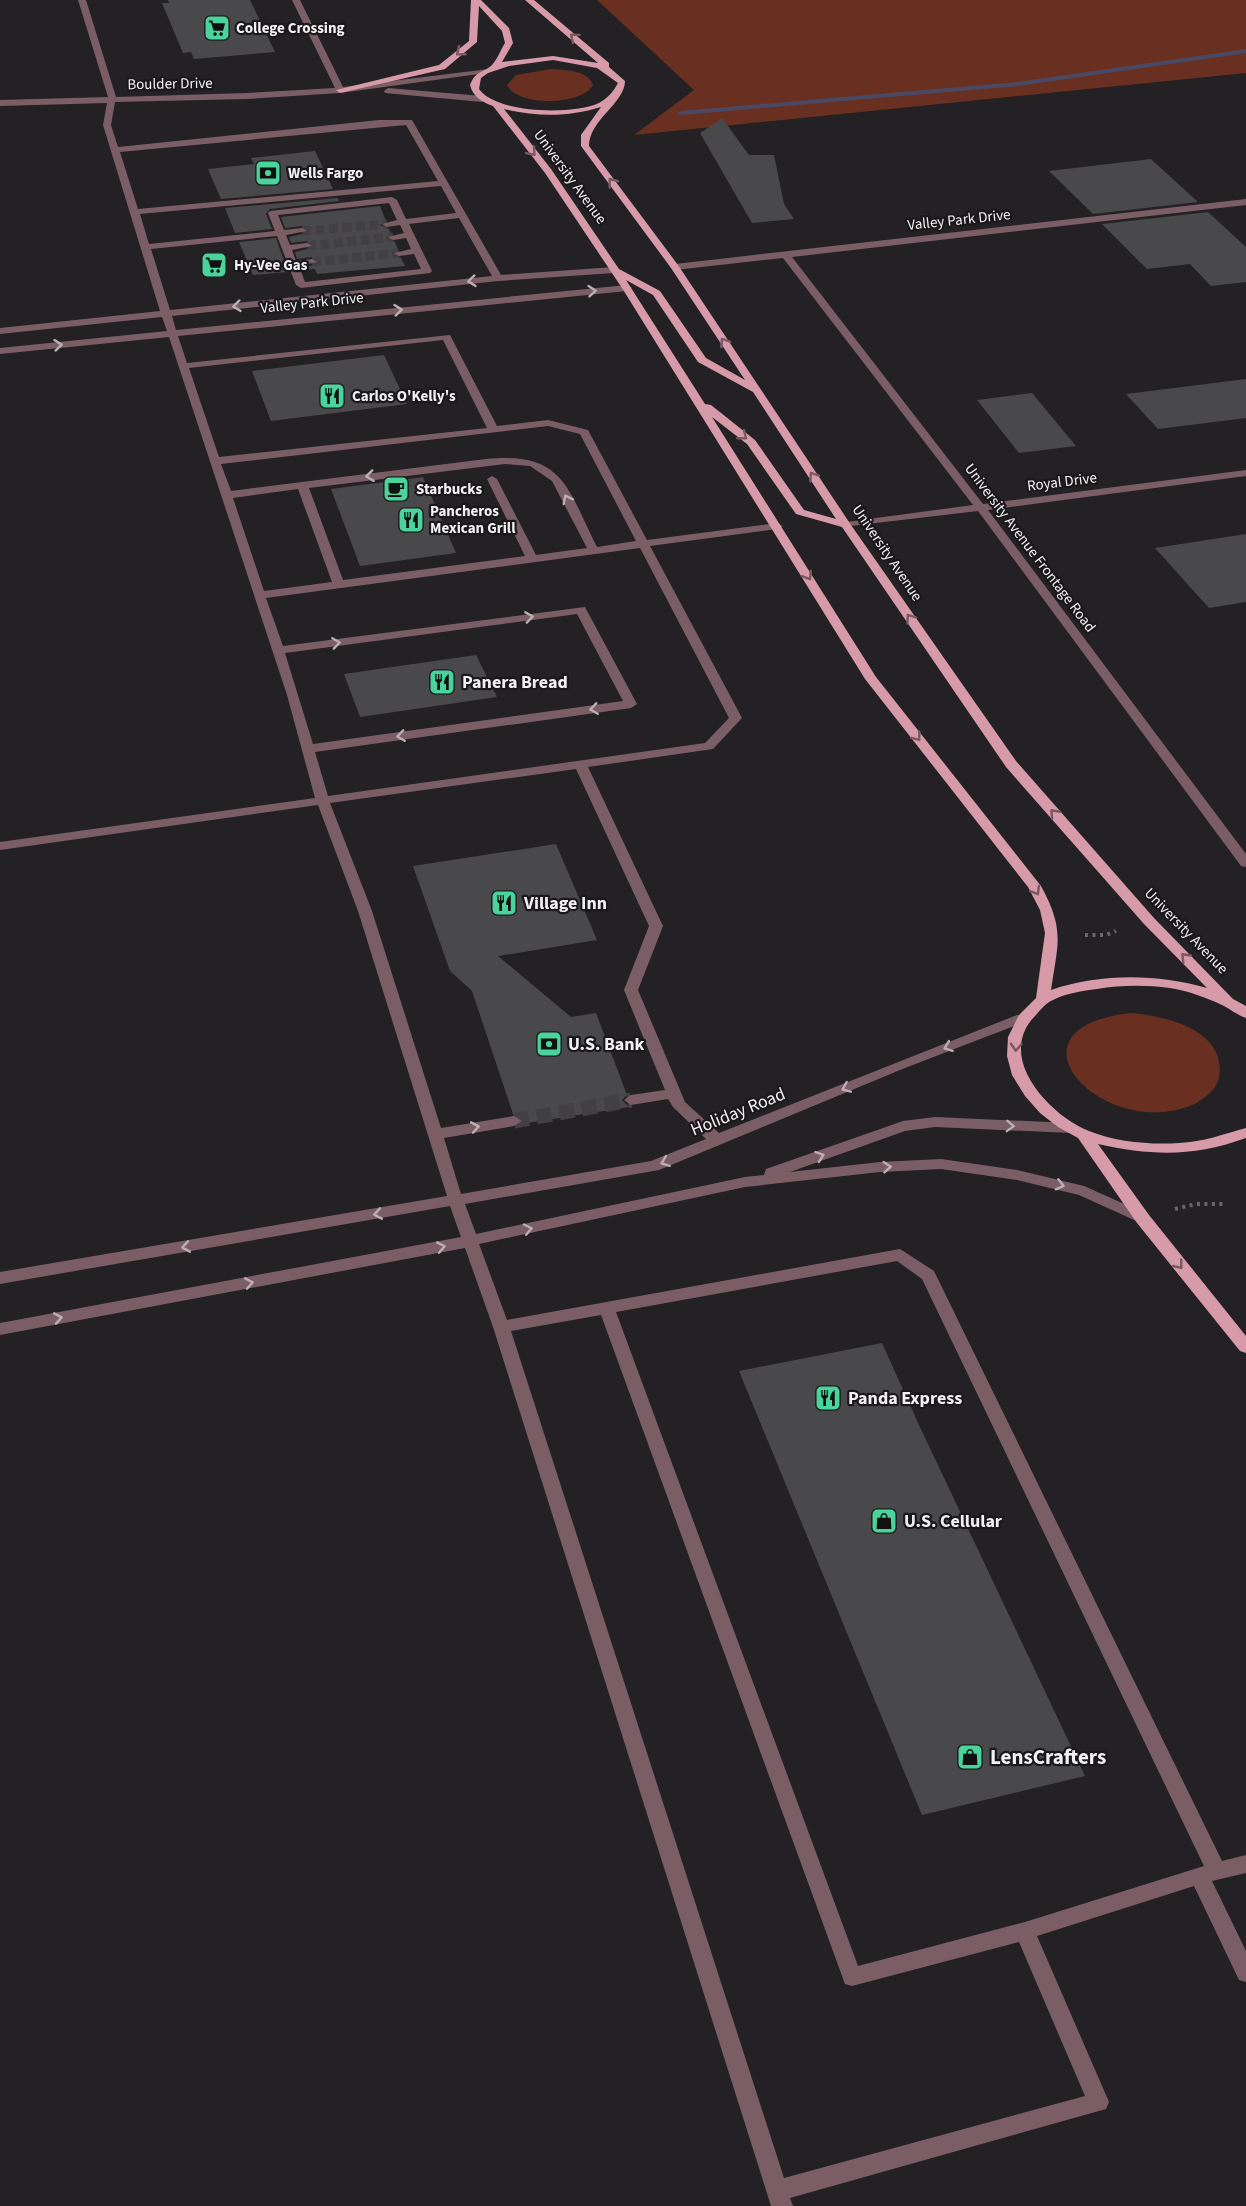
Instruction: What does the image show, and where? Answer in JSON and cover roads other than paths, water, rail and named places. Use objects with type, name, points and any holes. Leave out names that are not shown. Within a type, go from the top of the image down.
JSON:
[{"type":"main road","points":[[340,90],[442,67],[473,42],[476,0]]},
{"type":"main road","points":[[476,0],[506,30],[509,43],[495,67]]},
{"type":"main road","points":[[529,0],[617,75],[622,83],[621,92],[598,106],[558,113],[535,113],[496,105],[482,99],[474,85],[486,71],[532,59],[573,60],[607,69],[617,75]]},
{"type":"main road","name":"University Avenue","points":[[612,99],[585,135],[585,146],[675,267],[846,525],[1011,764],[1149,921],[1226,999]]},
{"type":"main road","name":"University Avenue","points":[[496,105],[548,171],[627,288],[871,679],[1034,886],[1047,910],[1052,933],[1043,999]]},
{"type":"main road","points":[[614,270],[657,293],[702,360],[756,391]]},
{"type":"main road","points":[[697,399],[751,442],[800,512],[846,525]]},
{"type":"main road","points":[[1246,1012],[1226,999],[1186,988],[1137,981],[1090,984],[1043,999],[1022,1018],[1014,1044],[1017,1072],[1034,1099],[1078,1132],[1143,1219],[1246,1347]]},
{"type":"main road","points":[[1078,1132],[1132,1147],[1175,1150],[1215,1145],[1246,1133]]},
{"type":"street","points":[[82,0],[112,98],[107,125],[172,332],[278,650],[323,802],[364,911],[456,1201],[501,1327],[779,2198],[1098,2102],[1025,1931]]},
{"type":"street","points":[[296,0],[340,90]]},
{"type":"street","name":"Boulder Drive","points":[[0,103],[112,98],[247,96],[340,90],[486,71]]},
{"type":"street","name":"Boulder Drive","points":[[340,90],[412,92],[482,99]]},
{"type":"street","points":[[115,150],[367,124],[409,122],[498,278]]},
{"type":"street","points":[[135,212],[444,183]]},
{"type":"street","points":[[392,200],[403,222],[427,272],[301,285],[273,213],[392,200]]},
{"type":"street","name":"Valley Park Drive","points":[[675,267],[1246,202]]},
{"type":"street","points":[[387,224],[462,215]]},
{"type":"street","points":[[146,247],[302,231]]},
{"type":"street","points":[[393,237],[409,236]]},
{"type":"street","points":[[287,248],[307,246]]},
{"type":"street","points":[[399,253],[417,251]]},
{"type":"street","name":"University Avenue Frontage Road","points":[[785,254],[981,507],[1246,863]]},
{"type":"street","points":[[293,264],[312,262]]},
{"type":"street","name":"Valley Park Drive","points":[[0,331],[498,278],[570,271],[614,270]]},
{"type":"street","name":"Valley Park Drive","points":[[0,351],[627,288]]},
{"type":"street","points":[[184,366],[446,336],[494,430]]},
{"type":"street","points":[[0,846],[709,747],[736,718],[584,432],[548,423],[215,460]]},
{"type":"street","points":[[227,495],[497,460],[527,462],[550,471],[557,479],[594,551]]},
{"type":"street","name":"Royal Drive","points":[[846,525],[1246,473]]},
{"type":"street","points":[[492,479],[532,559]]},
{"type":"street","points":[[302,485],[339,584]]},
{"type":"street","points":[[260,595],[777,526]]},
{"type":"street","points":[[278,650],[581,610],[630,704],[307,749]]},
{"type":"street","points":[[581,765],[656,926],[632,990],[678,1104],[718,1141]]},
{"type":"street","name":"Holiday Road","points":[[0,1278],[654,1166],[900,1065],[1022,1018]]},
{"type":"street","points":[[631,1100],[673,1093]]},
{"type":"street","points":[[436,1134],[514,1120]]},
{"type":"street","points":[[745,1182],[903,1126],[936,1122],[1078,1132]]},
{"type":"street","points":[[0,1329],[470,1241],[745,1182],[880,1167],[941,1164],[1017,1174],[1084,1191],[1143,1219]]},
{"type":"street","points":[[501,1327],[900,1254],[928,1275],[1208,1874],[1246,1973]]},
{"type":"street","points":[[606,1308],[852,1977],[1025,1931],[1246,1864]]},
{"type":"waterway","points":[[681,113],[1018,84],[1246,51]]},
{"type":"tunnel","points":[[302,231],[387,224]]},
{"type":"tunnel","points":[[307,246],[393,237]]},
{"type":"tunnel","points":[[312,262],[399,253]]},
{"type":"tunnel","points":[[514,1121],[631,1100]]},
{"type":"place","name":"College Crossing","points":[[217,28]]},
{"type":"place","name":"Wells Fargo","points":[[268,173]]},
{"type":"place","name":"Hy-Vee Gas","points":[[214,265]]},
{"type":"place","name":"Carlos O'Kelly's","points":[[332,396]]},
{"type":"place","name":"Starbucks","points":[[396,489]]},
{"type":"place","name":"Pancheros Mexican Grill","points":[[411,520]]},
{"type":"place","name":"Panera Bread","points":[[442,682]]},
{"type":"place","name":"Village Inn","points":[[504,903]]},
{"type":"place","name":"U.S. Bank","points":[[549,1044]]},
{"type":"place","name":"Panda Express","points":[[828,1398]]},
{"type":"place","name":"U.S. Cellular","points":[[884,1521]]},
{"type":"place","name":"LensCrafters","points":[[970,1757]]}]
